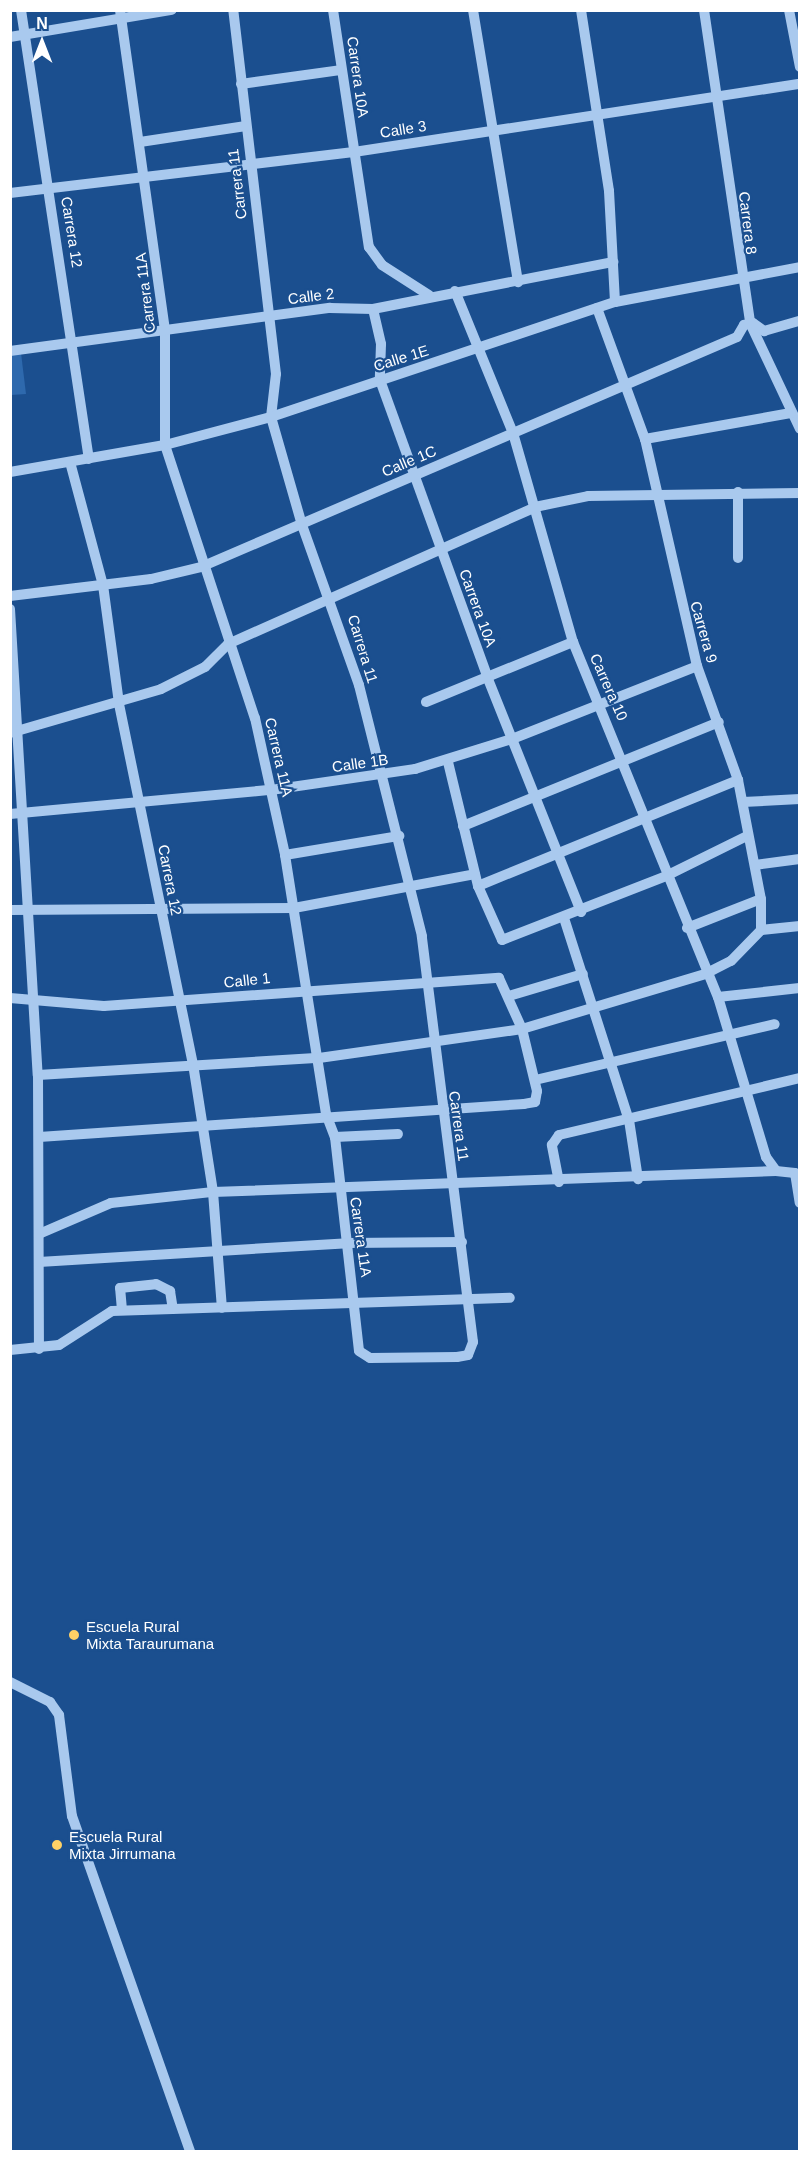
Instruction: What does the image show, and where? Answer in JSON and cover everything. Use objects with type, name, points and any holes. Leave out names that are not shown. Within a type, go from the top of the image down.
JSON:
[{"type":"street","name":"Carrera 12","points":[[21,10],[76,344],[89,459]]},
{"type":"street","points":[[10,37],[121,14],[172,10]]},
{"type":"street","name":"Carrera 11","points":[[233,10],[276,374],[271,417],[302,525],[330,595],[383,775],[413,890],[427,984],[431,1040],[440,1106],[469,1299]]},
{"type":"street","name":"Carrera 10A","points":[[333,10],[340,70],[372,253],[429,295]]},
{"type":"street","points":[[473,10],[490,131],[518,282]]},
{"type":"street","points":[[581,10],[609,191],[615,302]]},
{"type":"street","name":"Carrera 8","points":[[704,10],[718,100],[739,275],[751,326],[758,344],[800,429]]},
{"type":"street","points":[[789,10],[800,67]]},
{"type":"street","name":"Carrera 11A","points":[[121,14],[146,177],[165,332],[165,445],[201,567],[255,718],[285,855],[308,988],[326,1114],[335,1137],[359,1351],[370,1358],[468,1355],[473,1342],[469,1299]]},
{"type":"street","points":[[241,84],[340,70]]},
{"type":"street","name":"Calle 3","points":[[10,193],[250,162],[354,152],[718,100],[800,84]]},
{"type":"street","points":[[140,142],[246,126]]},
{"type":"street","name":"Calle 2","points":[[10,351],[269,317],[373,309],[429,295],[518,282],[613,261]]},
{"type":"street","name":"Calle 1E","points":[[10,472],[165,445],[271,417],[615,302],[739,275],[800,267]]},
{"type":"street","name":"Carrera 10","points":[[455,291],[482,348],[513,433],[573,642],[601,704],[647,819],[666,876],[705,974],[718,997],[748,1090],[766,1156],[776,1171]]},
{"type":"street","name":"Carrera 9","points":[[597,308],[645,439],[697,666],[738,780],[747,836],[755,865],[760,899],[761,930]]},
{"type":"street","name":"Carrera 10A","points":[[373,309],[381,344],[380,380],[488,679],[581,912]]},
{"type":"street","points":[[751,326],[764,331],[800,321]]},
{"type":"street","name":"Calle 1C","points":[[10,596],[104,585],[201,567],[513,433],[623,382],[737,337],[751,326]]},
{"type":"street","points":[[645,439],[791,413]]},
{"type":"street","name":"Carrera 12","points":[[70,462],[104,585],[119,704],[193,1064],[213,1192],[222,1308]]},
{"type":"street","points":[[738,492],[738,558]]},
{"type":"street","points":[[14,732],[119,704],[197,673],[228,644],[330,595],[534,507],[588,495],[800,493]]},
{"type":"street","points":[[10,609],[16,813],[26,909],[30,999],[38,1075],[39,1349]]},
{"type":"street","points":[[426,702],[488,679],[573,642]]},
{"type":"street","name":"Calle 1B","points":[[16,813],[140,804],[271,790],[383,775],[448,762],[697,666]]},
{"type":"street","points":[[463,826],[536,800],[625,764],[719,722]]},
{"type":"street","points":[[448,762],[478,886],[498,939],[581,912],[666,876],[747,836]]},
{"type":"street","points":[[478,886],[556,852],[647,819],[738,780]]},
{"type":"street","points":[[743,802],[800,799]]},
{"type":"street","points":[[285,855],[399,836]]},
{"type":"street","points":[[755,865],[800,859]]},
{"type":"street","points":[[10,910],[161,911],[294,908],[413,890],[475,874]]},
{"type":"street","points":[[687,928],[760,899]]},
{"type":"street","points":[[564,918],[629,1120],[638,1179]]},
{"type":"street","points":[[38,1075],[319,1058],[431,1040],[522,1029],[705,974],[725,965],[761,930],[800,926]]},
{"type":"street","points":[[39,1137],[203,1122],[440,1106],[532,1103],[535,1080],[522,1029],[509,996],[582,975]]},
{"type":"street","name":"Calle 1","points":[[10,998],[104,1006],[180,1002],[308,988],[427,984],[487,978],[502,979],[509,996]]},
{"type":"street","points":[[718,997],[800,988]]},
{"type":"street","points":[[535,1080],[610,1065],[775,1024]]},
{"type":"street","points":[[559,1182],[555,1138],[800,1078]]},
{"type":"street","points":[[335,1137],[398,1134]]},
{"type":"street","points":[[39,1234],[111,1203],[213,1192],[339,1186],[559,1182],[776,1171],[797,1173],[800,1203]]},
{"type":"street","points":[[39,1262],[347,1242],[462,1242]]},
{"type":"street","points":[[122,1310],[120,1288],[156,1284],[170,1290],[173,1309]]},
{"type":"street","points":[[10,1350],[39,1349],[59,1345],[104,1315],[122,1310],[222,1308],[355,1300],[510,1298]]},
{"type":"street","points":[[10,1683],[50,1702],[59,1715],[72,1816],[190,2151]]},
{"type":"shaded area","points":[[21,353],[26,394],[11,395],[10,355]]},
{"type":"place","name":"Escuela Rural Mixta Taraurumana","points":[[74,1635]]},
{"type":"place","name":"Escuela Rural Mixta Jirrumana","points":[[57,1845]]}]
